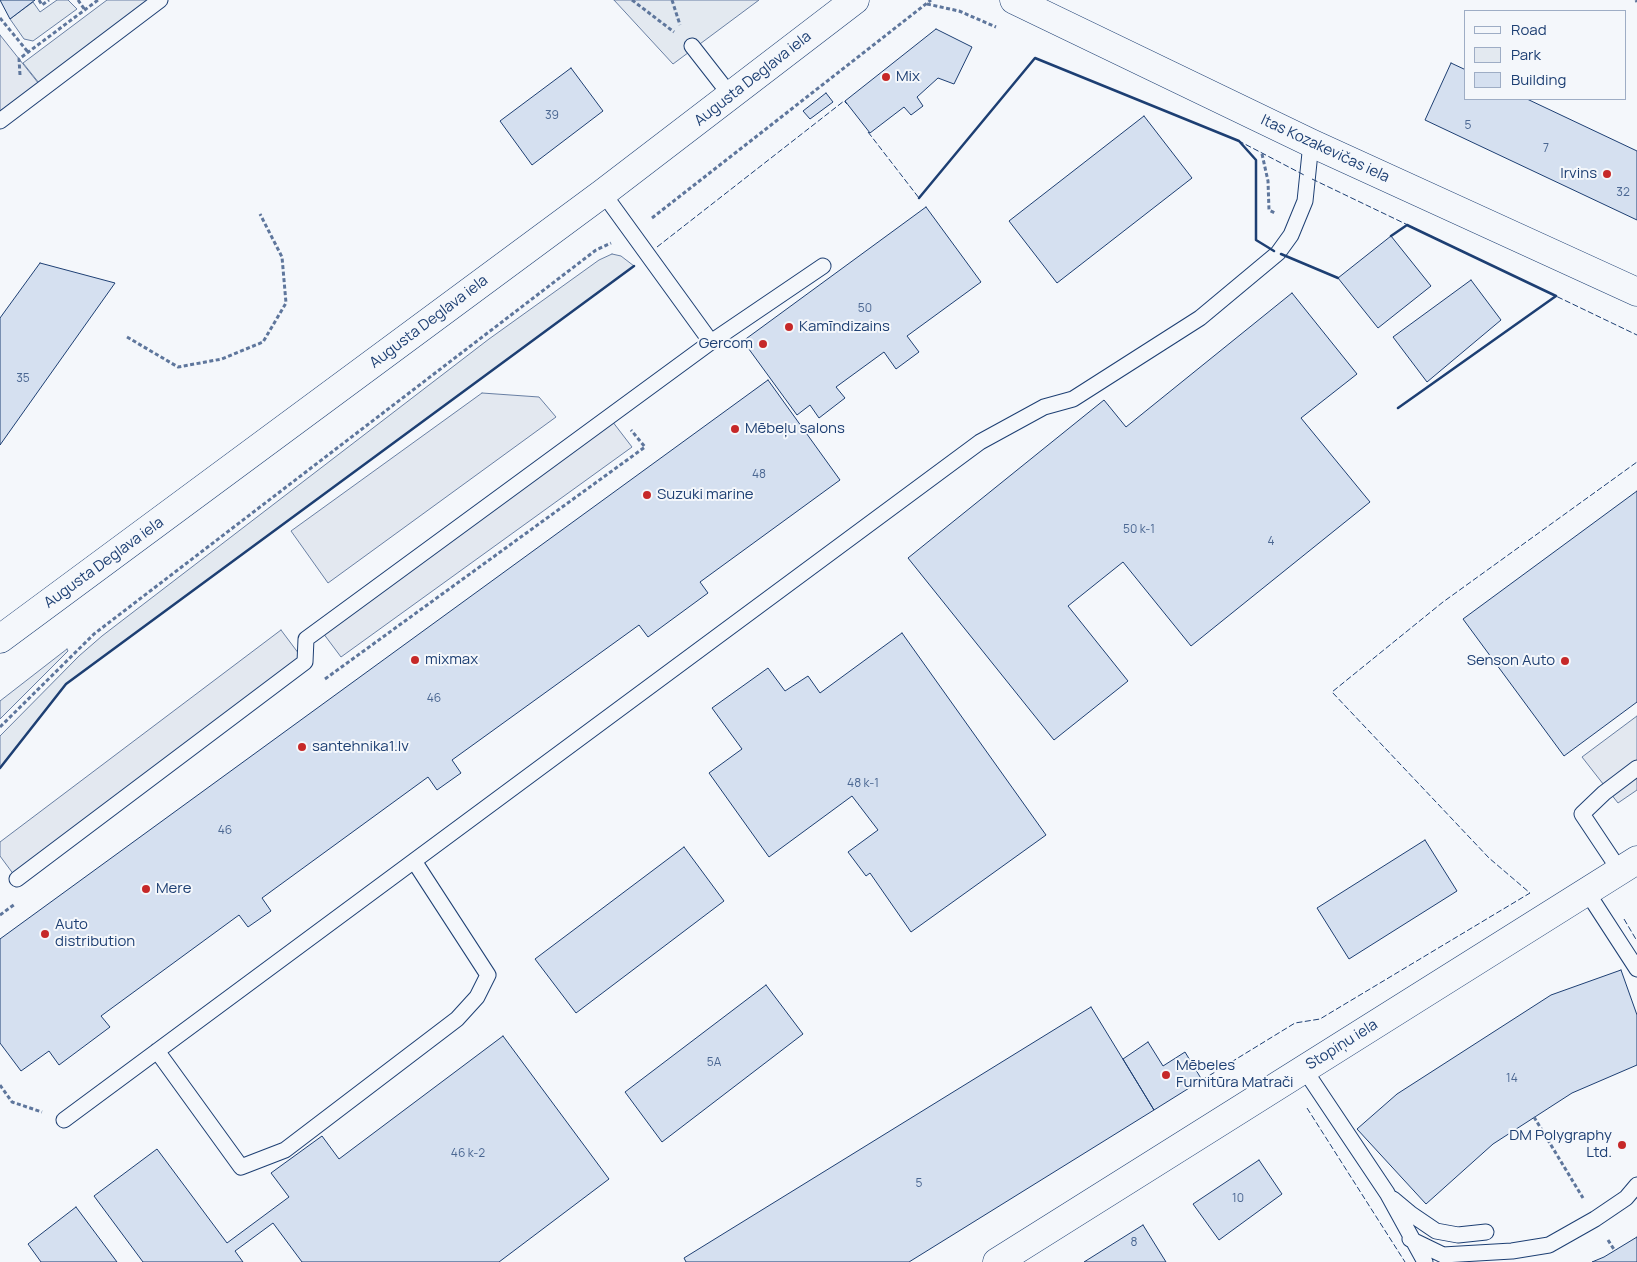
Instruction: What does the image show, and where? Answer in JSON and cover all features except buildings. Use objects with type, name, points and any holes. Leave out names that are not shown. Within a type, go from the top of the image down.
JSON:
[{"type":"street","name":"Augusta Deglava iela","points":[[0,640],[603,194],[854,0]]},
{"type":"street","name":"Itas Kozakevičas iela","points":[[1014,0],[1311,143],[1637,292]]},
{"type":"street","name":"Stopiņu iela","points":[[997,1262],[1628,866]]},
{"type":"lane","points":[[0,121],[160,0]]},
{"type":"lane","points":[[692,46],[731,96]]},
{"type":"lane","points":[[64,1120],[980,442],[1044,407],[1073,399],[1200,318],[1278,253],[1291,235],[1305,201],[1311,143]]},
{"type":"lane","points":[[603,194],[711,342]]},
{"type":"lane","points":[[17,879],[305,662],[306,640],[711,342],[823,266]]},
{"type":"lane","points":[[1628,866],[1582,814],[1604,793],[1637,768]]},
{"type":"lane","points":[[157,1051],[241,1166],[285,1150],[457,1019],[477,998],[488,976],[414,861]]},
{"type":"lane","points":[[1587,892],[1637,969]]},
{"type":"lane","points":[[1304,1069],[1387,1193],[1424,1262]]},
{"type":"lane","points":[[1410,1239],[1443,1254],[1512,1252],[1549,1245],[1595,1219],[1626,1198],[1637,1185]]},
{"type":"lane","points":[[1387,1193],[1411,1214],[1436,1231],[1458,1235],[1486,1232]]},
{"type":"path","points":[[39,0],[42,5],[49,0]]},
{"type":"path","points":[[78,0],[85,10]]},
{"type":"path","points":[[22,105],[19,59],[98,0]]},
{"type":"path","points":[[632,0],[692,46]]},
{"type":"path","points":[[0,727],[94,634],[596,250],[632,233],[932,0]]},
{"type":"path","points":[[926,4],[959,10],[1004,31]]},
{"type":"path","points":[[0,18],[28,52]]},
{"type":"path","points":[[1255,146],[1262,153],[1268,181],[1269,210],[1296,222]]},
{"type":"path","points":[[127,337],[178,367],[222,359],[263,342],[286,303],[282,257],[260,214]]},
{"type":"path","points":[[322,681],[644,447],[629,427]]},
{"type":"path","points":[[0,915],[16,903]]},
{"type":"path","points":[[0,1085],[12,1102],[64,1120]]},
{"type":"path","points":[[1534,1118],[1615,1250]]},
{"type":"green space","points":[[57,0],[68,0],[77,9],[33,41],[24,39],[10,19],[33,2],[40,12]]},
{"type":"green space","points":[[107,0],[149,0],[39,83],[23,63]]},
{"type":"green space","points":[[614,0],[759,0],[673,64]]},
{"type":"green space","points":[[612,254],[621,256],[634,266],[66,684],[0,768],[0,736],[79,656],[102,636],[489,339],[599,260]]},
{"type":"green space","points":[[67,649],[68,651],[0,719],[0,701]]},
{"type":"shaded area","points":[[0,35],[39,84],[0,111]]},
{"type":"shaded area","points":[[482,393],[539,397],[556,417],[328,583],[291,531]]},
{"type":"shaded area","points":[[609,417],[632,447],[341,657],[320,629]]},
{"type":"shaded area","points":[[281,630],[305,662],[17,879],[0,856],[0,842]]},
{"type":"shaded area","points":[[1637,716],[1637,790],[1618,803],[1582,757]]},
{"type":"fence","points":[[868,132],[919,198],[1035,58],[1239,141],[1304,175]]},
{"type":"fence","points":[[657,247],[844,101],[847,104]]},
{"type":"fence","points":[[1312,179],[1637,335]]},
{"type":"fence","points":[[1202,1080],[1295,1023],[1320,1019],[1530,893],[1489,858],[1332,692],[1443,602],[1637,462]]},
{"type":"fence","points":[[1624,919],[1637,941]]},
{"type":"fence","points":[[1307,1108],[1405,1262]]},
{"type":"wall","points":[[919,198],[1035,58],[1239,141],[1256,160],[1256,240],[1274,251]]},
{"type":"wall","points":[[1391,236],[1407,225],[1556,296],[1398,408]]},
{"type":"wall","points":[[1281,254],[1338,278]]},
{"type":"wall","points":[[0,768],[66,684],[634,266]]},
{"type":"place","name":"Mix","points":[[886,77]]},
{"type":"place","name":"Irvins","points":[[1607,174]]},
{"type":"place","name":"Kamīndizains","points":[[789,327]]},
{"type":"place","name":"Gercom","points":[[763,344]]},
{"type":"place","name":"Mēbeļu salons","points":[[735,429]]},
{"type":"place","name":"Suzuki marine","points":[[647,495]]},
{"type":"place","name":"mixmax","points":[[415,660]]},
{"type":"place","name":"Senson Auto","points":[[1565,661]]},
{"type":"place","name":"santehnika1.lv","points":[[302,747]]},
{"type":"place","name":"Mere","points":[[146,889]]},
{"type":"place","name":"Auto distribution","points":[[45,934]]},
{"type":"place","name":"Mēbeles Furnitūra Matrači","points":[[1166,1075]]},
{"type":"place","name":"DM Polygraphy Ltd.","points":[[1622,1145]]}]
